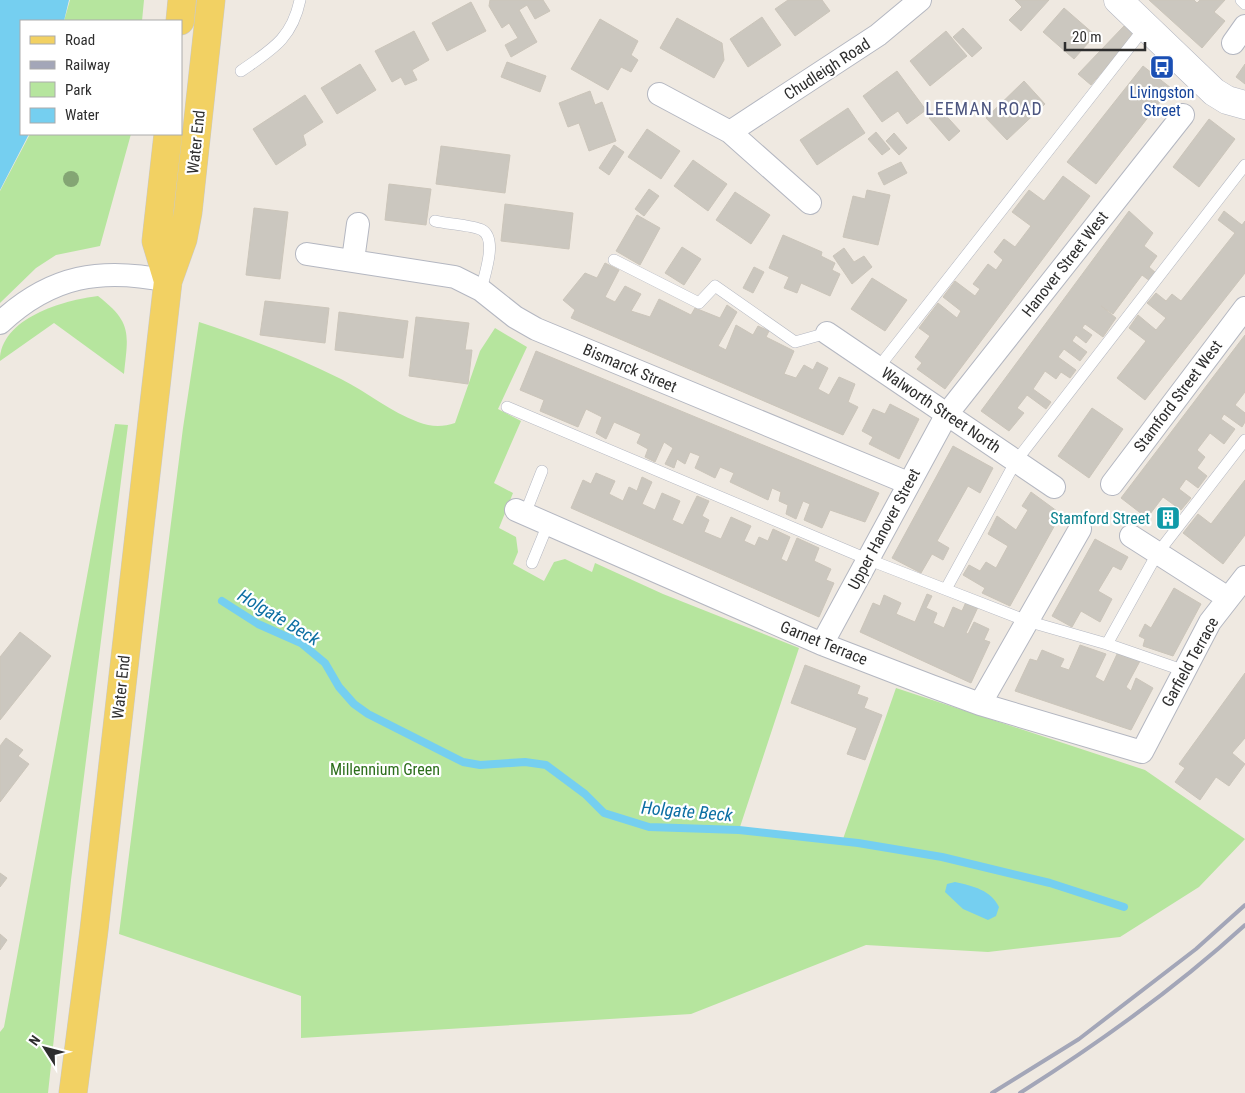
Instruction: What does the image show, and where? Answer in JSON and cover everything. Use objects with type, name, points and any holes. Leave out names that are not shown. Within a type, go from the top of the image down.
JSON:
[{"type":"main road","points":[[180,20],[182,0]]},
{"type":"main road","name":"Water End","points":[[73,1093],[94,930],[168,281],[183,239],[188,212],[211,0]]},
{"type":"main road","name":"Water End","points":[[168,135],[156,240],[168,281]]},
{"type":"street","name":"Chudleigh Road","points":[[730,132],[878,35],[920,0]]},
{"type":"street","points":[[1118,0],[1214,92],[1228,100],[1245,105]]},
{"type":"street","points":[[659,94],[730,132],[810,203]]},
{"type":"street","name":"Hanover Street West","points":[[947,414],[1183,115]]},
{"type":"street","points":[[353,260],[358,224]]},
{"type":"street","name":"Bismarck Street","points":[[307,254],[455,277],[481,290],[515,317],[536,329],[908,483]]},
{"type":"street","points":[[0,323],[14,310],[49,288],[72,279],[91,275],[129,274],[168,281]]},
{"type":"street","name":"Stamford Street West","points":[[1112,484],[1245,308]]},
{"type":"street","name":"Walworth Street North","points":[[827,333],[1054,487]]},
{"type":"street","name":"Upper Hanover Street","points":[[822,644],[947,414]]},
{"type":"street","name":"Garnet Terrace","points":[[520,512],[822,644],[980,704],[1142,752]]},
{"type":"street","points":[[980,704],[1080,529]]},
{"type":"street","points":[[1131,536],[1228,598]]},
{"type":"street","name":"Garfield Terrace","points":[[1142,752],[1210,622],[1245,576]]},
{"type":"lane","points":[[241,71],[278,46],[294,21],[300,0]]},
{"type":"lane","points":[[1240,0],[1245,4]]},
{"type":"lane","points":[[878,368],[1146,26]]},
{"type":"lane","points":[[946,590],[1016,461],[1245,165]]},
{"type":"lane","points":[[435,221],[482,230],[489,237],[490,250],[481,290]]},
{"type":"lane","points":[[614,260],[699,303],[715,286],[795,342],[827,333]]},
{"type":"lane","points":[[507,407],[867,559],[946,590],[1027,621],[1107,644],[1185,671]]},
{"type":"lane","points":[[1107,644],[1157,554],[1245,440]]},
{"type":"lane","points":[[520,512],[542,471]]},
{"type":"lane","points":[[532,563],[548,524]]},
{"type":"green space","points":[[70,0],[144,0],[142,20],[64,20]]},
{"type":"green space","points":[[29,135],[131,135],[100,246],[56,255],[36,268],[0,303],[0,191]]},
{"type":"green space","points":[[98,296],[117,314],[126,330],[127,349],[124,374],[54,323],[0,361],[3,346],[11,333],[22,323],[52,307]]},
{"type":"green space","name":"Millennium Green","points":[[199,322],[289,355],[351,384],[408,418],[432,426],[455,423],[480,351],[495,328],[527,347],[498,409],[521,421],[494,483],[513,493],[499,528],[516,537],[518,552],[513,564],[544,581],[554,562],[565,559],[592,572],[595,563],[663,594],[799,648],[739,830],[843,839],[896,688],[1145,770],[1245,839],[1199,887],[1120,937],[988,952],[866,945],[691,1014],[301,1038],[301,996],[119,934],[183,428]]},
{"type":"green space","points":[[115,424],[128,425],[71,880],[48,1093],[0,1093],[0,1032],[4,1027]]},
{"type":"water","points":[[0,0],[69,0],[64,20],[20,20],[20,135],[28,135],[0,190]]},
{"type":"water","points":[[955,882],[975,887],[991,896],[999,907],[996,916],[988,920],[963,909],[945,892],[947,884]]},
{"type":"building","points":[[490,0],[543,0],[550,11],[535,19],[527,5],[519,10],[537,42],[511,57],[505,45],[518,38],[509,23],[502,28],[489,6]]},
{"type":"building","points":[[788,0],[822,0],[830,11],[795,36],[775,9]]},
{"type":"building","points":[[1015,0],[1049,0],[1021,31],[1009,20],[1022,7]]},
{"type":"building","points":[[1149,0],[1194,0],[1197,3],[1200,0],[1225,0],[1214,12],[1225,21],[1202,48]]},
{"type":"building","points":[[471,2],[486,31],[447,51],[432,23]]},
{"type":"building","points":[[1064,8],[1095,35],[1074,59],[1043,32]]},
{"type":"building","points":[[762,17],[781,45],[748,67],[730,39]]},
{"type":"building","points":[[677,18],[722,43],[724,60],[714,78],[660,48]]},
{"type":"building","points":[[600,19],[638,41],[631,55],[638,60],[631,72],[621,67],[608,90],[571,69]]},
{"type":"building","points":[[1124,26],[1134,34],[1091,85],[1078,74]]},
{"type":"building","points":[[963,28],[982,48],[972,57],[953,37]]},
{"type":"building","points":[[414,31],[429,60],[412,70],[417,80],[405,85],[401,77],[392,82],[375,51]]},
{"type":"building","points":[[946,31],[967,56],[930,86],[910,61]]},
{"type":"building","points":[[507,62],[546,76],[540,92],[501,77]]},
{"type":"building","points":[[360,64],[376,90],[337,114],[321,88]]},
{"type":"building","points":[[1245,64],[1245,84],[1236,77]]},
{"type":"building","points":[[1143,66],[1171,88],[1096,184],[1067,162]]},
{"type":"building","points":[[897,71],[926,110],[907,124],[898,111],[882,122],[863,96]]},
{"type":"building","points":[[1024,81],[1045,104],[1007,140],[986,118]]},
{"type":"building","points":[[590,91],[595,105],[602,102],[616,141],[589,151],[579,123],[568,127],[559,103]]},
{"type":"building","points":[[305,95],[323,122],[303,135],[306,145],[276,165],[253,129]]},
{"type":"building","points":[[848,108],[865,133],[817,165],[800,140]]},
{"type":"building","points":[[939,108],[960,131],[949,141],[929,118]]},
{"type":"building","points":[[1209,119],[1235,139],[1199,187],[1173,167]]},
{"type":"building","points":[[647,129],[680,151],[661,179],[628,157]]},
{"type":"building","points":[[876,132],[890,149],[882,155],[868,139]]},
{"type":"building","points":[[894,133],[907,148],[899,155],[886,141]]},
{"type":"building","points":[[614,145],[624,152],[609,175],[599,168]]},
{"type":"building","points":[[441,146],[510,155],[505,193],[436,184]]},
{"type":"building","points":[[693,160],[727,184],[708,211],[674,186]]},
{"type":"building","points":[[901,162],[907,173],[884,185],[878,173]]},
{"type":"building","points":[[1063,176],[1090,196],[945,389],[917,369],[922,363],[915,357],[930,336],[919,328],[938,303],[957,318],[961,311],[943,297],[955,281],[975,296],[980,289],[973,284],[988,264],[996,270],[1003,260],[994,252],[1004,239],[1015,247],[1031,226],[1012,212],[1029,190],[1044,201]]},
{"type":"building","points":[[389,184],[431,189],[426,225],[385,220]]},
{"type":"building","points":[[649,189],[659,196],[644,216],[635,209]]},
{"type":"building","points":[[867,190],[890,195],[878,245],[843,237],[853,196],[865,199]]},
{"type":"building","points":[[735,192],[770,215],[751,244],[716,220]]},
{"type":"building","points":[[505,204],[573,213],[569,249],[501,241]]},
{"type":"building","points":[[254,208],[288,212],[280,279],[246,275]]},
{"type":"building","points":[[1129,211],[1153,233],[1144,246],[1157,256],[1149,267],[1156,273],[1150,281],[1142,275],[1113,314],[1101,306],[1116,318],[1103,337],[1085,324],[1082,328],[1092,335],[1086,343],[1076,335],[1072,341],[1087,352],[1080,361],[1064,349],[1058,357],[1076,370],[1070,378],[1061,372],[1056,379],[1045,371],[1033,389],[1051,402],[1046,409],[1027,395],[1017,408],[1024,413],[1009,431],[981,411]]},
{"type":"building","points":[[1224,211],[1242,225],[1245,221],[1245,273],[1145,400],[1117,378],[1146,341],[1129,328],[1138,315],[1156,330],[1166,318],[1147,303],[1156,293],[1166,301],[1172,294],[1181,301],[1235,233],[1218,220]]},
{"type":"building","points":[[637,215],[660,228],[640,265],[616,251]]},
{"type":"building","points":[[783,235],[822,252],[821,256],[835,263],[832,270],[840,274],[830,296],[801,283],[797,293],[784,288],[789,277],[769,268]]},
{"type":"building","points":[[682,247],[701,259],[684,285],[665,273]]},
{"type":"building","points":[[844,248],[854,262],[864,256],[872,267],[852,284],[833,256]]},
{"type":"building","points":[[605,263],[619,270],[605,297],[615,302],[625,286],[641,294],[631,311],[650,317],[659,299],[691,315],[695,308],[720,318],[727,305],[737,312],[718,346],[726,350],[736,325],[753,335],[758,326],[769,331],[766,337],[794,351],[784,374],[796,378],[804,365],[813,370],[817,362],[828,368],[818,389],[829,395],[839,377],[855,384],[848,402],[858,407],[843,435],[571,318],[575,310],[563,300],[585,273],[597,278]]},
{"type":"building","points":[[754,267],[764,272],[753,293],[743,288]]},
{"type":"building","points":[[872,278],[907,300],[885,331],[851,309]]},
{"type":"building","points":[[265,301],[329,308],[325,343],[260,335]]},
{"type":"building","points":[[339,312],[408,321],[403,358],[335,350]]},
{"type":"building","points":[[416,317],[469,323],[465,350],[472,350],[468,384],[409,376]]},
{"type":"building","points":[[1245,335],[1245,392],[1235,405],[1245,413],[1245,422],[1242,427],[1224,414],[1221,419],[1235,429],[1224,444],[1210,433],[1197,450],[1205,457],[1197,468],[1207,476],[1198,488],[1186,479],[1179,489],[1191,498],[1181,510],[1163,497],[1147,518],[1121,498]]},
{"type":"building","points":[[536,351],[879,493],[865,522],[830,510],[822,528],[804,520],[810,504],[803,501],[796,519],[786,514],[788,505],[779,501],[781,492],[772,488],[768,500],[730,482],[734,473],[720,467],[715,478],[695,468],[700,456],[690,452],[685,464],[677,459],[674,468],[665,464],[673,448],[664,442],[655,462],[645,457],[648,449],[637,443],[641,434],[614,422],[606,439],[596,433],[602,417],[586,409],[578,427],[540,411],[544,400],[520,390]]},
{"type":"building","points":[[890,404],[919,419],[899,459],[869,444],[873,437],[862,431],[873,409],[885,414]]},
{"type":"building","points":[[1092,408],[1123,429],[1089,478],[1058,456]]},
{"type":"building","points":[[953,446],[993,468],[980,493],[968,486],[937,541],[949,548],[943,560],[932,554],[921,573],[892,558]]},
{"type":"building","points":[[596,473],[615,481],[609,494],[623,501],[629,487],[637,491],[642,477],[652,482],[642,504],[655,510],[662,493],[680,501],[672,520],[683,525],[697,496],[709,501],[702,516],[709,520],[704,532],[721,539],[731,517],[751,526],[744,541],[755,546],[759,537],[768,541],[773,529],[790,537],[781,559],[787,562],[797,538],[819,548],[814,561],[831,569],[826,580],[834,583],[819,617],[571,508],[583,480],[591,484]]},
{"type":"building","points":[[1245,480],[1245,535],[1223,564],[1183,533],[1198,514],[1211,524]]},
{"type":"building","points":[[1031,492],[1061,514],[1010,606],[982,593],[985,588],[963,575],[969,565],[980,571],[986,562],[996,568],[1008,546],[988,534],[997,516],[1016,530],[1028,510],[1022,506]]},
{"type":"building","name":"Stamford Street","points":[[1167,510],[1176,517],[1169,526],[1160,519]]},
{"type":"building","points":[[1095,539],[1128,557],[1121,570],[1113,566],[1098,591],[1112,599],[1100,622],[1081,611],[1072,627],[1052,616]]},
{"type":"building","points":[[1174,588],[1201,604],[1173,656],[1143,646],[1145,639],[1139,636],[1145,624],[1151,628]]},
{"type":"building","points":[[927,594],[932,596],[926,608],[937,613],[933,623],[944,628],[953,607],[962,611],[966,602],[978,607],[966,633],[968,634],[974,622],[989,629],[984,640],[990,642],[971,683],[860,632],[873,603],[880,606],[884,595],[901,603],[896,614],[915,622]]},
{"type":"building","points":[[20,632],[51,656],[0,720],[0,657]]},
{"type":"building","points":[[1080,645],[1106,654],[1095,677],[1104,682],[1118,652],[1140,661],[1126,687],[1131,691],[1136,678],[1153,688],[1131,730],[1015,691],[1030,659],[1037,661],[1042,650],[1064,659],[1060,667],[1069,670]]},
{"type":"building","points":[[805,665],[860,686],[857,694],[868,698],[864,708],[882,715],[865,760],[847,754],[857,728],[791,703]]},
{"type":"building","points":[[1245,673],[1245,738],[1232,753],[1245,764],[1229,786],[1216,777],[1200,800],[1175,782],[1185,768],[1179,764]]},
{"type":"building","points":[[6,738],[23,750],[18,756],[29,764],[0,802],[0,746]]},
{"type":"building","points":[[0,873],[7,878],[0,887]]},
{"type":"building","points":[[0,934],[7,940],[0,950]]},
{"type":"waterway","name":"Holgate Beck","points":[[222,601],[258,624],[301,643],[325,663],[339,687],[354,704],[368,714],[463,762],[480,765],[525,762],[546,765],[585,794],[604,813],[649,827],[739,830],[858,843],[942,857],[1050,883],[1124,907]]},
{"type":"railway","points":[[992,1093],[1079,1039],[1196,949],[1245,905]]},
{"type":"railway","points":[[1020,1093],[1079,1055],[1136,1014],[1192,971],[1245,925]]},
{"type":"place","name":"Livingston Street","points":[[1162,67]]},
{"type":"place","name":"Stamford Street","points":[[1168,518]]},
{"type":"district","name":"LEEMAN ROAD","points":[[984,108]]}]
